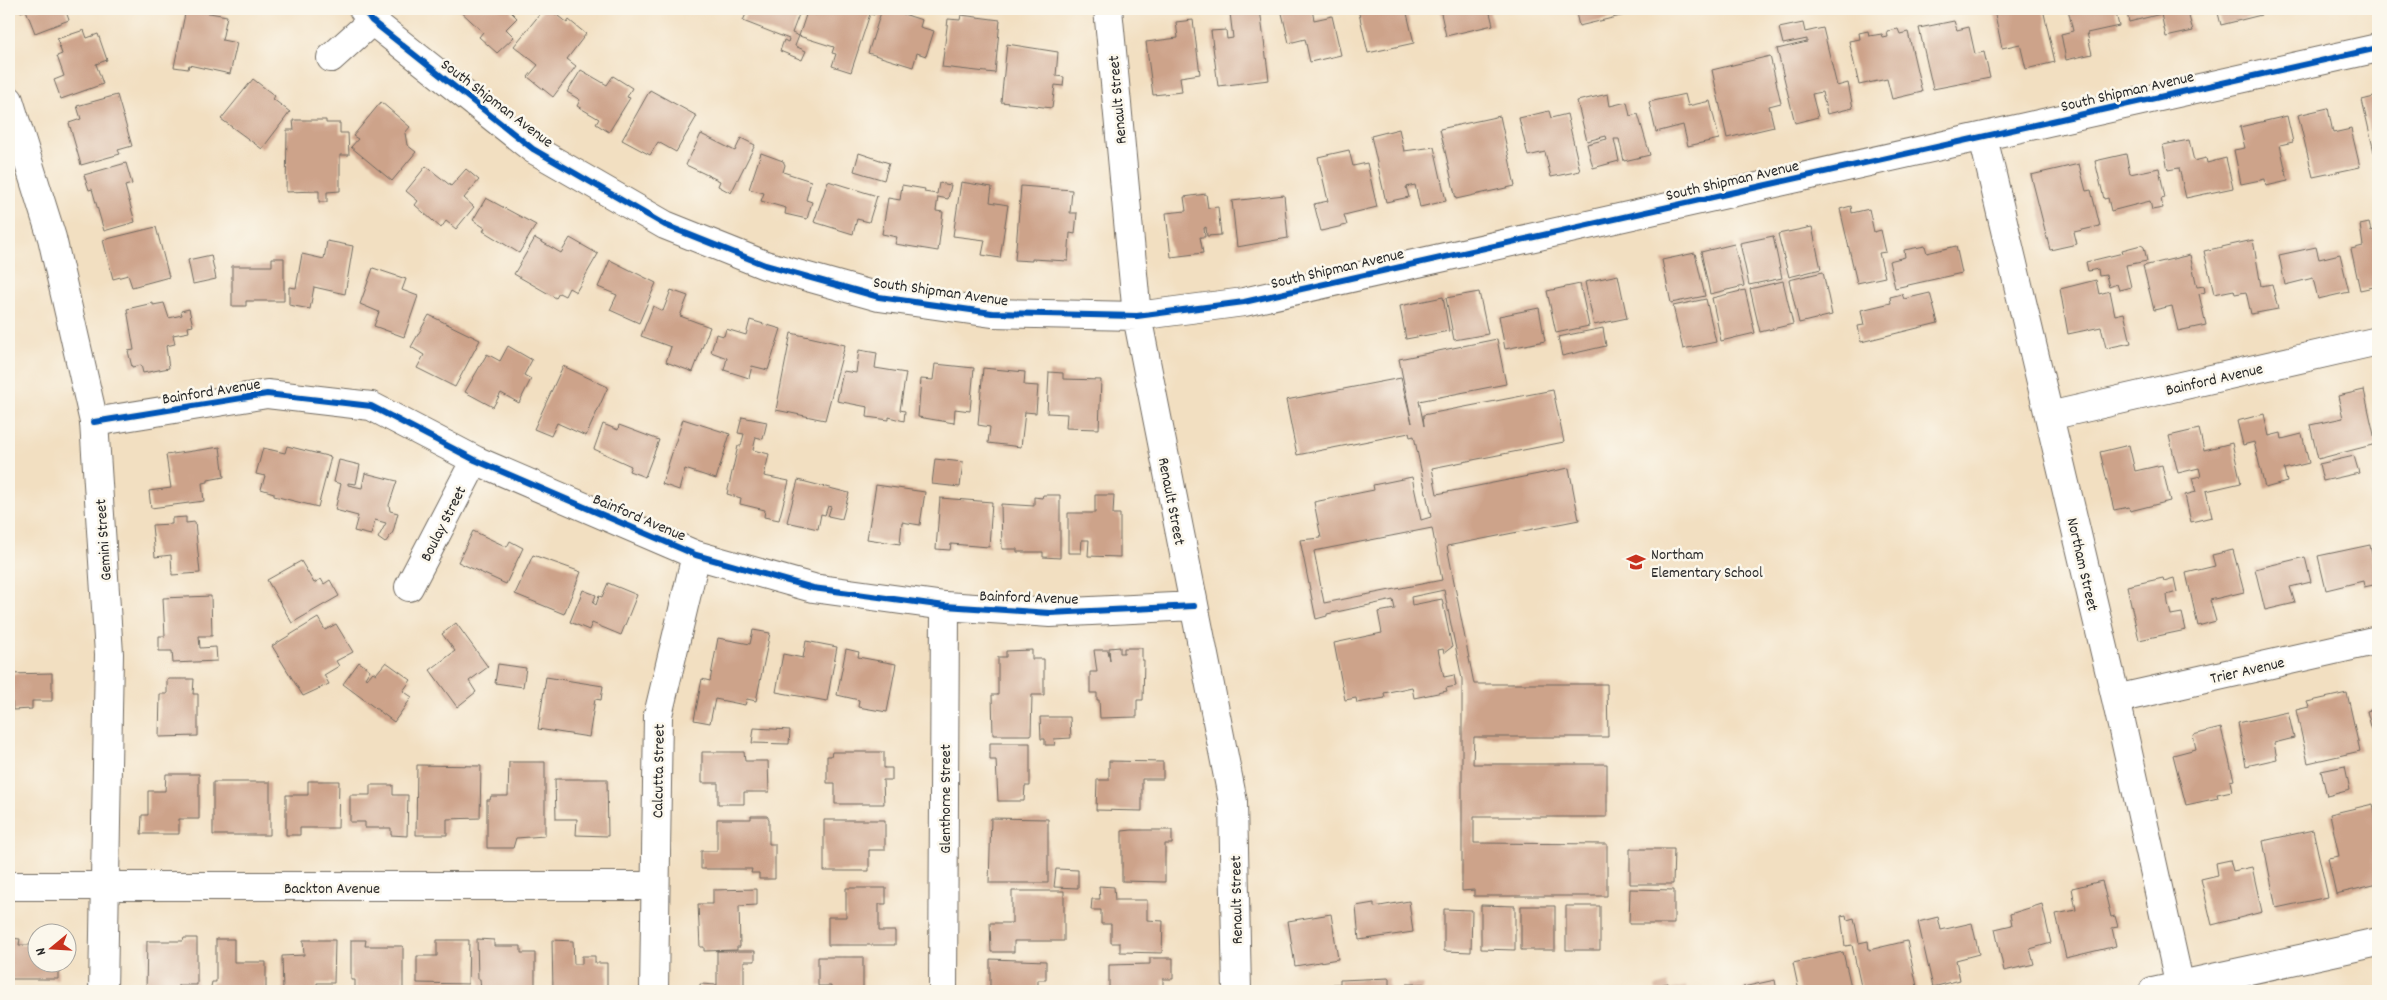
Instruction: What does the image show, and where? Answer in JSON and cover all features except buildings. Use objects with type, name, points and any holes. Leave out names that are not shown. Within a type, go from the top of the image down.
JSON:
[{"type":"street","name":"Renault Street","points":[[1108,9],[1137,316],[1233,802],[1237,991]]},
{"type":"street","points":[[331,58],[367,15]]},
{"type":"street","name":"South Shipman Avenue","points":[[367,15],[533,149],[665,225],[765,265],[879,297],[992,314],[1137,316],[1244,302],[2378,48]]},
{"type":"street","name":"Gemini Street","points":[[9,100],[52,238],[94,422],[109,654],[104,991]]},
{"type":"street","name":"Northam Street","points":[[1983,137],[2116,699],[2180,988]]},
{"type":"street","name":"Bainford Avenue","points":[[2049,416],[2378,341]]},
{"type":"street","name":"Bainford Avenue","points":[[94,422],[267,394],[371,406],[475,460],[696,555],[813,588],[946,606],[1050,613],[1194,606]]},
{"type":"street","name":"Boulay Street","points":[[409,587],[475,460]]},
{"type":"street","name":"Calcutta Street","points":[[654,991],[654,886],[658,715],[696,555]]},
{"type":"street","name":"Glenthorne Street","points":[[943,991],[946,606]]},
{"type":"street","name":"Trier Avenue","points":[[2116,699],[2378,640]]},
{"type":"street","name":"Backton Avenue","points":[[9,886],[105,888],[654,886]]},
{"type":"street","points":[[2153,991],[2180,988],[2378,942]]},
{"type":"cycle path","points":[[363,9],[372,21],[533,149],[665,225],[765,265],[879,297],[992,313],[1137,316],[1244,302],[2378,48]]},
{"type":"cycle path","points":[[94,422],[267,394],[371,406],[475,460],[696,555],[813,588],[945,606],[1050,613],[1194,606]]},
{"type":"place","name":"Northam Elementary School","points":[[1636,562]]}]
